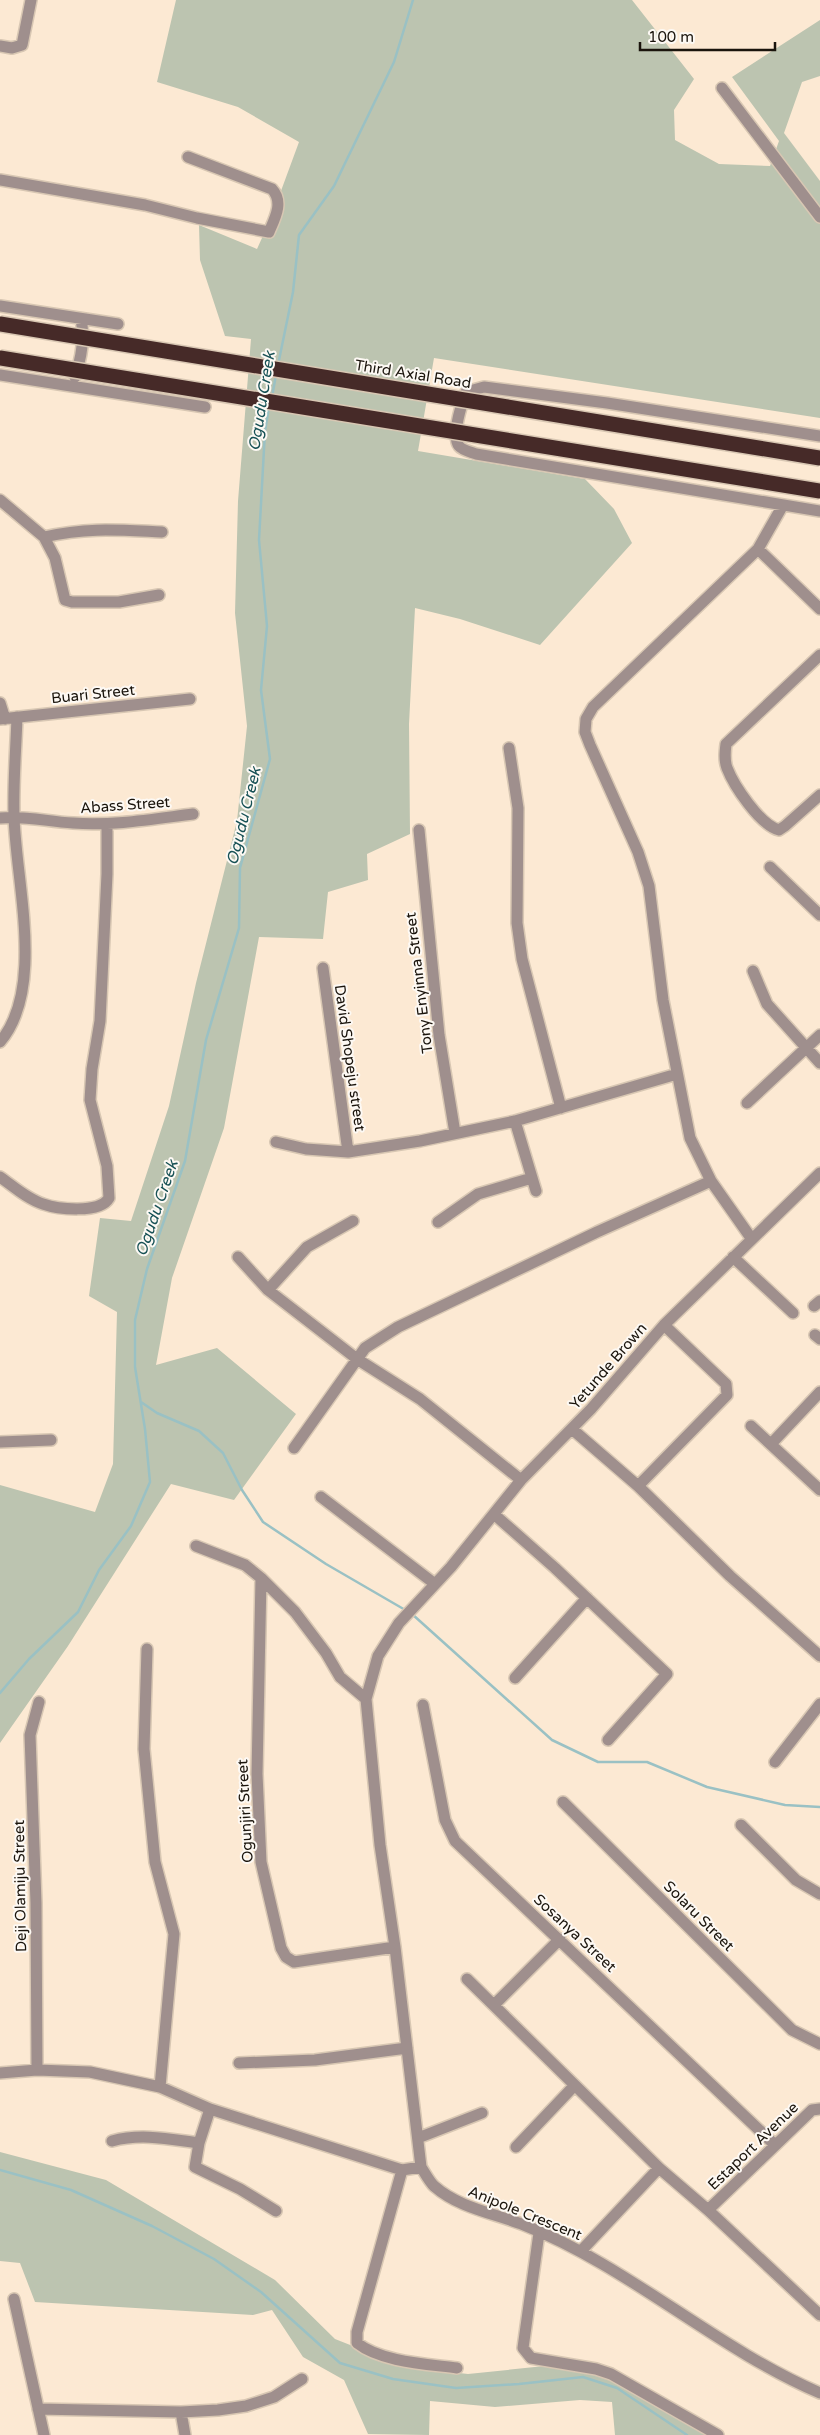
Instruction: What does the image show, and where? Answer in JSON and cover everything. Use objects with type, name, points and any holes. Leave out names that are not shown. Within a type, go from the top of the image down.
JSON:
[{"type":"highway","name":"Third Axial Road","points":[[0,324],[820,458]]},
{"type":"highway","points":[[0,358],[820,491]]},
{"type":"street","points":[[0,46],[12,48],[22,45],[31,0]]},
{"type":"street","points":[[722,88],[820,217]]},
{"type":"street","points":[[0,180],[145,205],[197,218],[269,232],[279,206],[276,193],[272,189],[188,157]]},
{"type":"street","points":[[0,306],[118,324]]},
{"type":"street","points":[[72,386],[82,348],[83,328],[81,319]]},
{"type":"street","points":[[0,375],[205,406]]},
{"type":"street","points":[[820,436],[607,403],[484,387],[466,392],[461,405],[457,443],[460,447],[476,454],[820,511]]},
{"type":"street","points":[[0,500],[44,537],[55,558],[65,600],[72,602],[119,602],[158,595]]},
{"type":"street","points":[[751,1238],[711,1181],[690,1138],[664,1000],[649,886],[638,852],[585,732],[586,719],[593,707],[758,549],[783,505]]},
{"type":"street","points":[[44,537],[76,530],[98,529],[162,532]]},
{"type":"street","points":[[758,549],[820,610]]},
{"type":"street","points":[[820,656],[726,744],[725,754],[726,767],[736,786],[764,822],[771,828],[779,830],[785,826],[820,795]]},
{"type":"street","name":"Buari Street","points":[[2,719],[190,699]]},
{"type":"street","points":[[0,703],[2,719]]},
{"type":"street","points":[[0,1042],[15,1017],[20,997],[23,968],[24,920],[14,817],[17,717]]},
{"type":"street","points":[[509,748],[518,808],[517,923],[522,959],[561,1108]]},
{"type":"street","name":"Abass Street","points":[[0,818],[14,817],[72,823],[107,824],[193,814]]},
{"type":"street","points":[[0,1177],[43,1204],[91,1209],[107,1202],[109,1198],[107,1166],[90,1100],[92,1068],[100,1021],[107,874],[107,824]]},
{"type":"street","name":"Tony Enyinna Street","points":[[419,830],[439,1035],[455,1133]]},
{"type":"street","points":[[770,867],[818,910]]},
{"type":"street","name":"David Shopeju street","points":[[323,968],[348,1152]]},
{"type":"street","points":[[753,970],[766,1004],[820,1063]]},
{"type":"street","points":[[747,1103],[820,1035]]},
{"type":"street","points":[[276,1142],[306,1149],[348,1152],[420,1141],[515,1121],[677,1074]]},
{"type":"street","points":[[515,1121],[536,1191]]},
{"type":"street","name":"Yetunde Brown","points":[[366,1699],[378,1656],[400,1623],[495,1515],[522,1480],[572,1429],[664,1325],[751,1238],[820,1173]]},
{"type":"street","points":[[438,1222],[478,1194],[532,1178]]},
{"type":"street","points":[[294,1448],[365,1348],[398,1327],[597,1232],[711,1181]]},
{"type":"street","points":[[268,1290],[307,1247],[353,1221]]},
{"type":"street","points":[[238,1256],[268,1290],[357,1359],[420,1399],[522,1480]]},
{"type":"street","points":[[732,1258],[794,1313]]},
{"type":"street","points":[[638,1486],[728,1395],[726,1384],[664,1325]]},
{"type":"street","points":[[771,1444],[820,1392]]},
{"type":"street","points":[[751,1426],[820,1490]]},
{"type":"street","points":[[572,1429],[638,1486],[730,1576],[820,1656]]},
{"type":"street","points":[[0,1442],[50,1440]]},
{"type":"street","points":[[321,1497],[432,1587]]},
{"type":"street","points":[[495,1515],[587,1598],[667,1674],[608,1740]]},
{"type":"street","points":[[0,2073],[37,2070],[90,2072],[160,2087],[210,2109],[402,2170],[420,2167],[395,1947],[380,1845],[366,1699],[340,1677],[326,1653],[295,1612],[261,1578],[245,1566],[196,1546]]},
{"type":"street","name":"Ogunjiri Street","points":[[261,1578],[257,1774],[261,1862],[281,1948],[286,1958],[294,1962],[395,1947]]},
{"type":"street","points":[[515,1678],[587,1598]]},
{"type":"street","points":[[147,1649],[145,1758],[155,1862],[174,1934],[160,2087]]},
{"type":"street","name":"Deji Olamiju Street","points":[[37,2070],[36,1903],[30,1735],[39,1702]]},
{"type":"street","points":[[775,1762],[820,1704]]},
{"type":"street","name":"Sosanya Street","points":[[423,1705],[445,1820],[455,1841],[775,2144]]},
{"type":"street","name":"Solaru Street","points":[[563,1802],[792,2030],[820,2044]]},
{"type":"street","points":[[740,1825],[796,1880],[820,1894]]},
{"type":"street","points":[[494,2005],[560,1939]]},
{"type":"street","name":"Estaport Avenue","points":[[467,1979],[659,2168],[708,2210],[812,2110],[820,2109]]},
{"type":"street","points":[[239,2063],[315,2060],[407,2048]]},
{"type":"street","points":[[516,2147],[574,2086]]},
{"type":"street","points":[[210,2109],[199,2143],[195,2167],[240,2189],[276,2212]]},
{"type":"street","points":[[418,2138],[482,2113]]},
{"type":"street","points":[[112,2141],[128,2136],[147,2136],[199,2143]]},
{"type":"street","name":"Anipole Crescent","points":[[420,2167],[433,2185],[460,2203],[525,2225],[580,2251],[628,2279],[732,2348],[785,2378],[820,2394]]},
{"type":"street","points":[[580,2251],[659,2168]]},
{"type":"street","points":[[402,2170],[357,2332],[357,2343],[365,2349],[407,2361],[458,2368]]},
{"type":"street","points":[[708,2210],[820,2315]]},
{"type":"street","points":[[539,2233],[523,2348],[526,2354],[531,2358],[582,2366],[611,2374],[718,2435]]},
{"type":"street","points":[[14,2299],[44,2435]]},
{"type":"street","points":[[38,2409],[181,2412],[246,2406],[274,2397],[302,2379]]},
{"type":"street","points":[[181,2412],[185,2435]]},
{"type":"green space","points":[[176,0],[632,0],[694,79],[674,110],[675,140],[719,164],[770,166],[779,141],[732,77],[820,20],[820,76],[802,82],[784,133],[820,181],[820,418],[434,358],[418,451],[585,479],[614,509],[632,543],[540,645],[460,619],[415,608],[409,724],[410,834],[367,854],[368,880],[328,892],[323,939],[259,937],[224,1128],[172,1278],[156,1365],[217,1348],[296,1414],[234,1500],[171,1484],[68,1646],[0,1743],[0,1485],[95,1512],[113,1464],[117,1312],[89,1296],[100,1218],[131,1221],[169,1106],[196,983],[237,821],[247,726],[235,613],[238,501],[251,339],[225,336],[200,260],[199,225],[257,249],[271,218],[299,142],[238,107],[157,82]]},
{"type":"green space","points":[[0,2152],[106,2180],[275,2280],[335,2339],[406,2367],[468,2374],[564,2364],[602,2372],[707,2435],[615,2435],[612,2402],[580,2400],[495,2407],[430,2401],[429,2435],[368,2434],[344,2380],[303,2357],[272,2310],[253,2315],[35,2302],[20,2263],[0,2261]]},
{"type":"waterway","name":"Ogudu Creek","points":[[278,365],[293,292],[299,235],[334,186],[394,62],[413,0]]},
{"type":"waterway","name":"Ogudu Creek","points":[[272,397],[276,375]]},
{"type":"waterway","name":"Ogudu Creek","points":[[0,1693],[29,1659],[78,1612],[99,1570],[131,1526],[150,1482],[145,1429],[135,1367],[135,1320],[147,1269],[185,1161],[206,1040],[239,928],[240,868],[270,759],[261,690],[267,626],[259,540],[265,431],[269,407]]},
{"type":"waterway","points":[[141,1402],[157,1413],[199,1431],[223,1453],[242,1490],[263,1522],[326,1564],[407,1611]]},
{"type":"waterway","points":[[412,1614],[552,1740],[598,1762],[647,1762],[707,1787],[785,1805],[820,1807]]},
{"type":"waterway","points":[[0,2170],[71,2190],[152,2226],[214,2259],[261,2292],[340,2363],[393,2379],[456,2388],[583,2377],[617,2388],[687,2435]]}]
